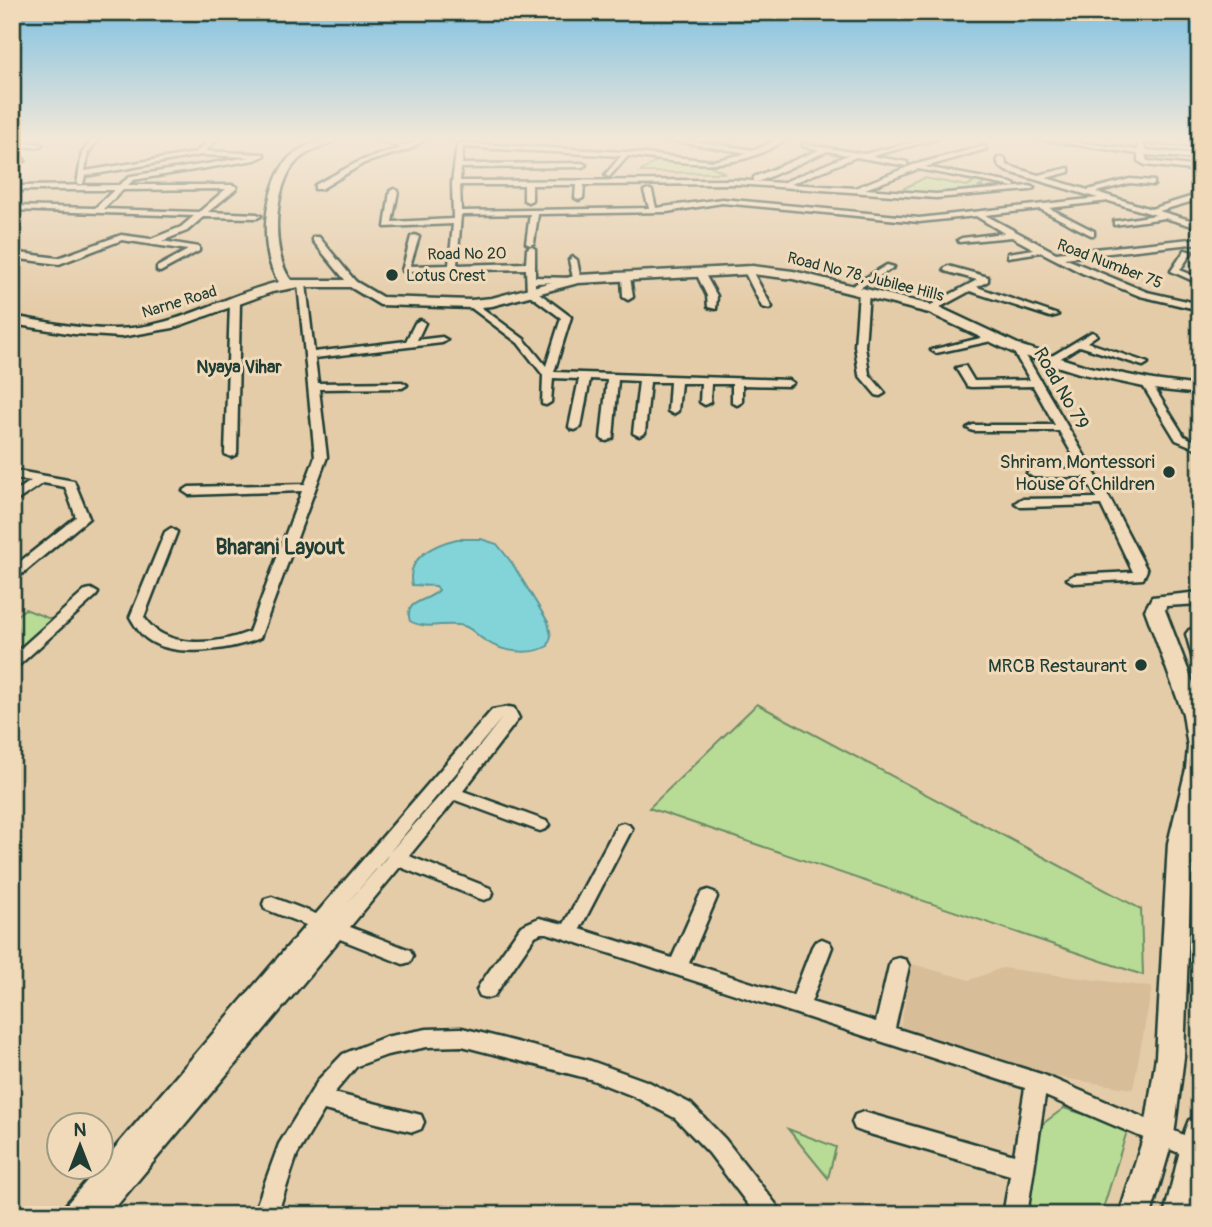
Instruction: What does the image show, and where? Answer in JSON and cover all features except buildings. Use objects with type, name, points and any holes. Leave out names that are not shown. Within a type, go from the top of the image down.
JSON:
[{"type":"main road","points":[[269,196],[262,237],[269,288]]},
{"type":"main road","points":[[275,196],[271,246],[278,273],[295,285]]},
{"type":"main road","name":"Road No 78, Jubilee Hills","points":[[353,284],[362,289],[366,296],[380,301],[471,304],[492,302],[530,286],[574,280],[748,271],[793,275],[930,309],[954,317],[1017,349],[1052,359],[1149,386],[1200,390]]},
{"type":"main road","name":"Narne Road","points":[[12,320],[132,333],[235,302],[269,288],[353,284]]},
{"type":"main road","points":[[1135,1215],[1159,1135],[1170,1057],[1180,843],[1197,769],[1199,747],[1194,714],[1155,610],[1159,601],[1200,598]]},
{"type":"main road","points":[[1200,632],[1196,634],[1200,655]]},
{"type":"main road","points":[[1180,1215],[1198,1145]]},
{"type":"street","points":[[98,209],[112,196]]},
{"type":"street","points":[[152,242],[184,229],[222,196]]},
{"type":"street","points":[[393,196],[388,225],[534,212],[685,208],[722,201],[902,220],[1109,199]]},
{"type":"street","points":[[453,267],[456,196]]},
{"type":"street","points":[[649,196],[653,210]]},
{"type":"street","points":[[720,196],[722,201]]},
{"type":"street","points":[[1101,196],[1200,226]]},
{"type":"street","points":[[1152,211],[1199,196]]},
{"type":"street","points":[[902,220],[906,207]]},
{"type":"street","points":[[1042,207],[1091,233]]},
{"type":"street","points":[[12,208],[257,216]]},
{"type":"street","points":[[534,212],[530,286],[566,317],[548,375],[546,402]]},
{"type":"street","name":"Road Number 75","points":[[978,214],[1051,256],[1170,301],[1200,307]]},
{"type":"street","points":[[1117,223],[1167,216]]},
{"type":"street","points":[[962,240],[1013,234]]},
{"type":"street","points":[[12,255],[59,261],[121,237],[196,249],[160,269]]},
{"type":"street","name":"Road No 20","points":[[415,237],[405,269],[530,266]]},
{"type":"street","points":[[316,239],[353,284]]},
{"type":"street","points":[[1051,256],[1200,240]]},
{"type":"street","points":[[1155,245],[1200,254]]},
{"type":"street","points":[[1012,255],[1040,250]]},
{"type":"street","points":[[1188,252],[1175,271],[1200,281]]},
{"type":"street","points":[[573,260],[574,280]]},
{"type":"street","points":[[880,393],[864,375],[858,291],[890,267]]},
{"type":"street","points":[[930,309],[985,279],[948,269]]},
{"type":"street","points":[[748,271],[767,307]]},
{"type":"street","points":[[701,273],[712,296],[713,307]]},
{"type":"street","points":[[626,277],[628,297]]},
{"type":"street","points":[[171,532],[137,617],[144,630],[158,640],[201,646],[244,641],[255,635],[321,457],[309,356],[295,285]]},
{"type":"street","points":[[970,288],[1053,315]]},
{"type":"street","points":[[231,454],[235,302]]},
{"type":"street","points":[[471,304],[521,341],[548,375],[788,383]]},
{"type":"street","points":[[410,344],[420,323]]},
{"type":"street","points":[[1052,359],[1092,335]]},
{"type":"street","points":[[936,349],[993,338]]},
{"type":"street","points":[[309,356],[442,340]]},
{"type":"street","points":[[1079,343],[1143,363]]},
{"type":"street","name":"Road No 79","points":[[1017,349],[1105,501],[1140,570],[1138,576],[1074,579]]},
{"type":"street","points":[[961,368],[971,384],[1037,383]]},
{"type":"street","points":[[575,427],[584,376]]},
{"type":"street","points":[[607,438],[613,377]]},
{"type":"street","points":[[639,433],[645,378]]},
{"type":"street","points":[[673,411],[676,378]]},
{"type":"street","points":[[705,402],[706,379]]},
{"type":"street","points":[[737,380],[737,402]]},
{"type":"street","points":[[312,386],[402,385]]},
{"type":"street","points":[[1149,386],[1180,438],[1200,447]]},
{"type":"street","points":[[973,428],[1063,428]]},
{"type":"street","points":[[1033,473],[1089,473]]},
{"type":"street","points":[[12,474],[70,484],[83,518],[12,575]]},
{"type":"street","points":[[12,500],[41,479]]},
{"type":"street","points":[[189,491],[310,487]]},
{"type":"street","points":[[1021,503],[1105,501]]},
{"type":"street","points":[[12,664],[91,593]]},
{"type":"street","points":[[72,1215],[328,927],[395,858],[452,793],[511,718],[509,712],[497,714],[328,927],[94,1215]]},
{"type":"street","points":[[452,793],[540,825]]},
{"type":"street","points":[[569,932],[623,829]]},
{"type":"street","points":[[395,858],[484,892]]},
{"type":"street","points":[[678,967],[708,897]]},
{"type":"street","points":[[272,904],[403,956]]},
{"type":"street","points":[[487,990],[532,927],[547,926],[1037,1082],[1159,1135],[1198,1145]]},
{"type":"street","points":[[800,1005],[822,947]]},
{"type":"street","points":[[884,1034],[899,966]]},
{"type":"street","points":[[265,1215],[287,1151],[327,1086],[350,1060],[385,1046],[427,1038],[462,1037],[565,1063],[641,1089],[683,1111],[717,1146],[770,1215]]},
{"type":"street","points":[[1015,1215],[1037,1082]]},
{"type":"street","points":[[319,1099],[413,1122]]},
{"type":"street","points":[[863,1122],[1021,1168]]},
{"type":"shaded area","points":[[912,964],[970,980],[1002,968],[1152,987],[1133,1089],[1030,1073],[900,1028]]},
{"type":"green space","points":[[25,609],[53,620],[12,658],[12,619]]},
{"type":"green space","points":[[757,704],[1141,909],[1143,975],[649,808]]},
{"type":"green space","points":[[1064,1108],[1128,1128],[1101,1215],[1026,1215],[1037,1128]]},
{"type":"green space","points":[[788,1129],[836,1147],[828,1178]]},
{"type":"water","points":[[457,539],[481,539],[497,544],[512,563],[548,622],[551,636],[548,646],[525,652],[508,650],[493,645],[464,626],[430,626],[410,621],[409,614],[413,605],[439,590],[436,586],[412,585],[413,567],[424,553]]},
{"type":"place","name":"Lotus Crest","points":[[392,275]]},
{"type":"place","name":"Shriram Montessori House of Children","points":[[1169,472]]},
{"type":"place","name":"MRCB Restaurant","points":[[1141,665]]},
{"type":"district","name":"Nyaya Vihar","points":[[239,367]]},
{"type":"district","name":"Bharani Layout","points":[[280,547]]}]
